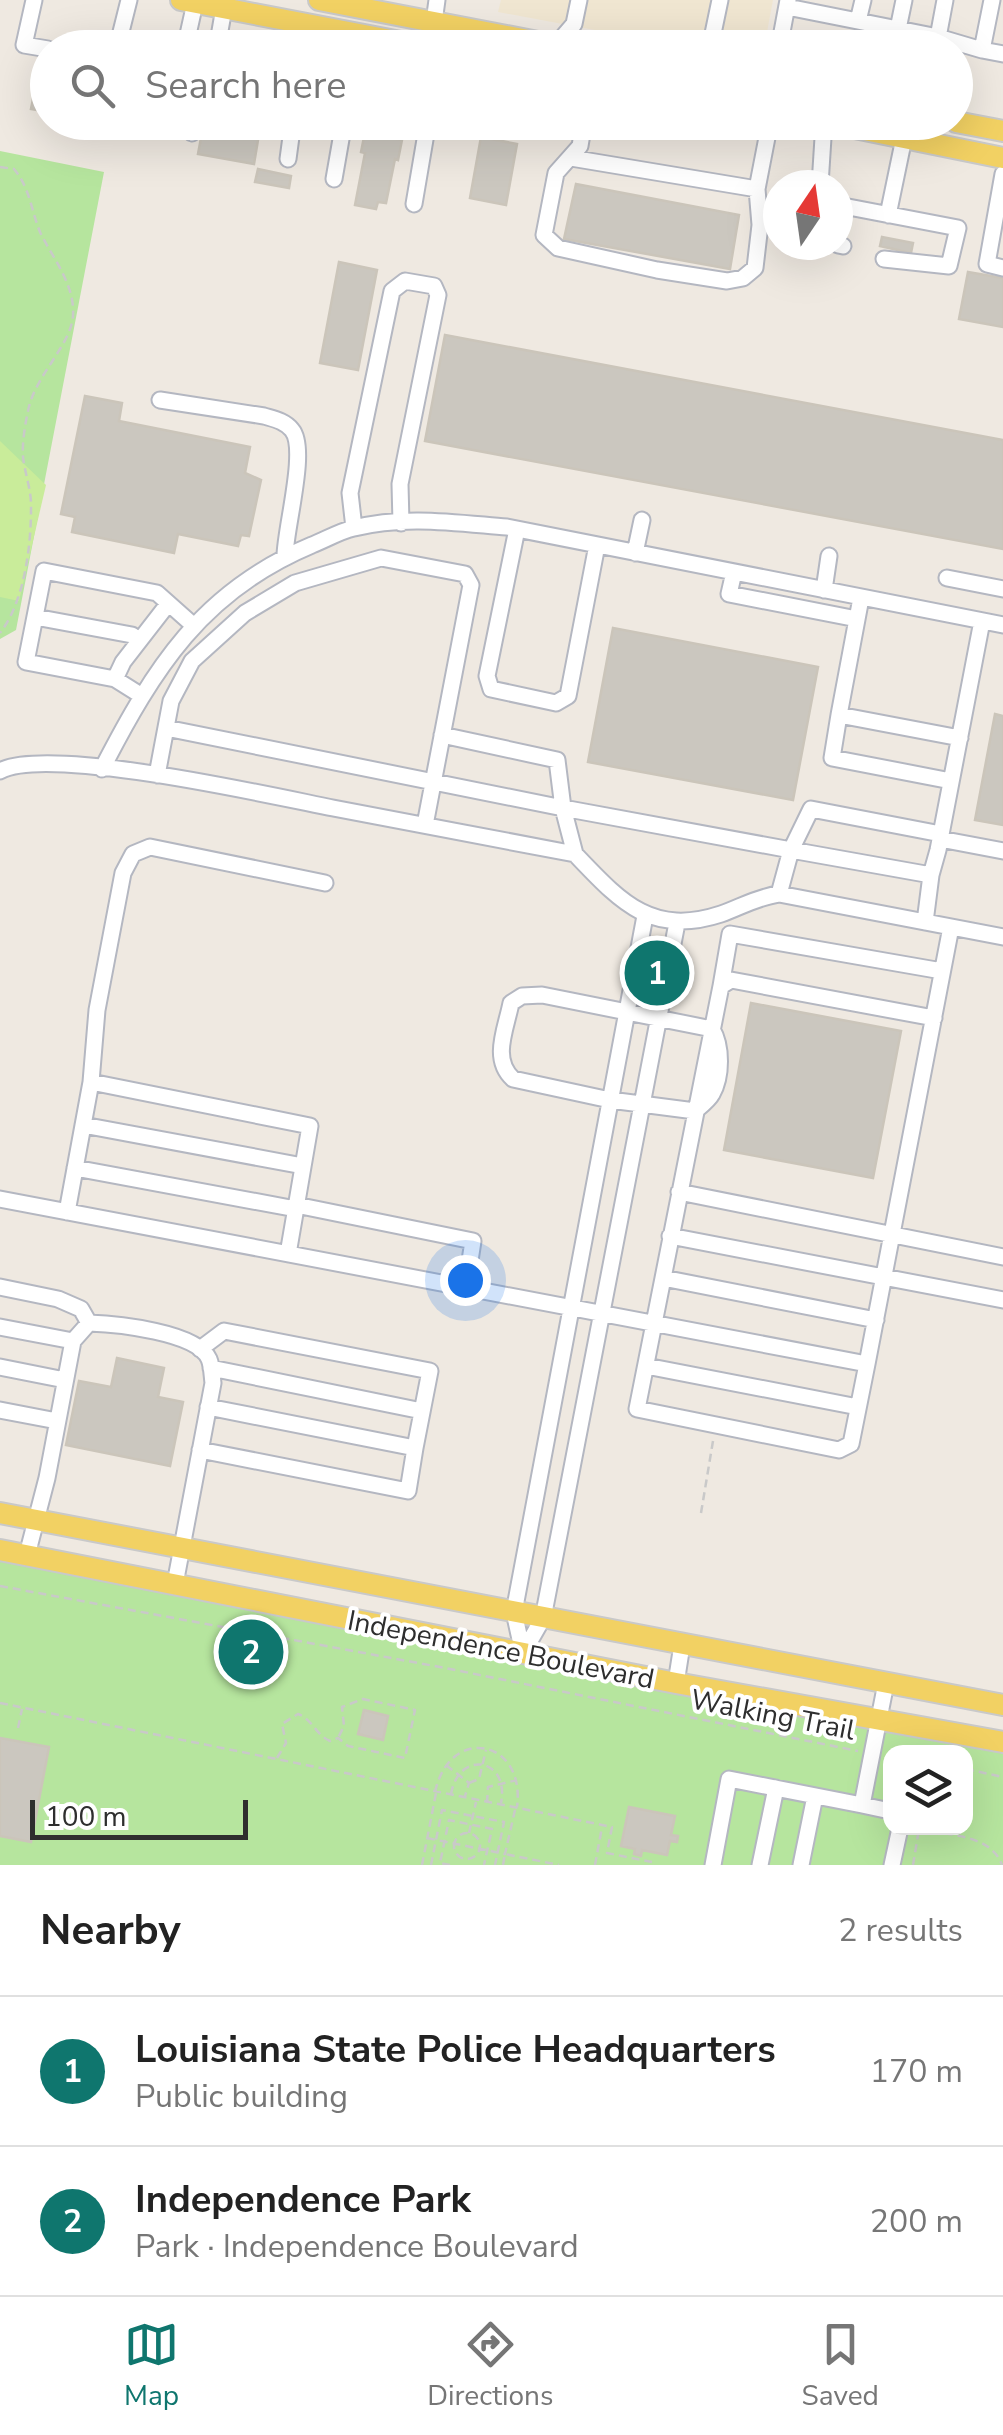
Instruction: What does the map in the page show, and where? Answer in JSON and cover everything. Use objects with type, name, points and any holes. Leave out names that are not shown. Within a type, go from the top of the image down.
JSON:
[{"type":"main road","points":[[312,25],[319,0],[474,30]]},
{"type":"main road","points":[[188,1],[327,30]]},
{"type":"main road","points":[[973,125],[1003,131]]},
{"type":"main road","points":[[914,140],[1003,158]]},
{"type":"main road","name":"Independence Boulevard","points":[[0,1513],[1003,1705]]},
{"type":"main road","name":"Independence Boulevard","points":[[0,1550],[676,1684],[1003,1742]]},
{"type":"street","points":[[30,46],[24,45],[34,0]]},
{"type":"street","points":[[121,30],[129,0]]},
{"type":"street","points":[[434,22],[437,0]]},
{"type":"street","points":[[570,30],[579,0]]},
{"type":"street","points":[[714,30],[720,0]]},
{"type":"street","points":[[858,21],[863,0]]},
{"type":"street","points":[[898,29],[904,0]]},
{"type":"street","points":[[939,30],[945,0]]},
{"type":"street","points":[[982,50],[992,0]]},
{"type":"street","points":[[186,30],[188,1]]},
{"type":"street","points":[[782,30],[787,4],[822,7],[858,21],[901,30]]},
{"type":"street","points":[[220,30],[224,8]]},
{"type":"street","points":[[309,30],[312,25]]},
{"type":"street","points":[[973,48],[1003,54]]},
{"type":"street","points":[[288,159],[291,140]]},
{"type":"street","points":[[334,179],[341,140]]},
{"type":"street","points":[[414,204],[425,140]]},
{"type":"street","points":[[579,140],[576,152],[556,174],[544,235],[549,242],[558,248],[657,270],[727,281],[743,278],[755,268],[760,226],[757,190],[767,140]]},
{"type":"street","points":[[821,170],[823,140]]},
{"type":"street","points":[[888,214],[904,140]]},
{"type":"street","points":[[576,152],[757,190]]},
{"type":"street","points":[[1003,174],[987,264],[1003,268]]},
{"type":"street","points":[[853,207],[958,228],[949,266],[884,259]]},
{"type":"street","points":[[354,528],[350,493],[392,290],[405,282],[434,286],[438,295],[400,484],[401,523]]},
{"type":"street","points":[[160,400],[264,416],[280,420],[294,431],[298,463],[284,556]]},
{"type":"street","points":[[102,769],[171,650],[213,604],[284,556],[354,528],[428,520],[516,529],[1003,625]]},
{"type":"street","points":[[636,552],[642,520]]},
{"type":"street","points":[[516,529],[487,676],[491,689],[556,704],[568,696],[597,545]]},
{"type":"street","points":[[824,590],[830,556]]},
{"type":"street","points":[[157,775],[171,701],[192,661],[245,613],[295,582],[381,558],[465,574],[471,585],[425,826]]},
{"type":"street","points":[[142,696],[115,679],[26,662],[44,571],[157,593],[194,626]]},
{"type":"street","points":[[734,572],[729,594],[857,619]]},
{"type":"street","points":[[948,578],[1003,589]]},
{"type":"street","points":[[861,598],[832,758],[952,781]]},
{"type":"street","points":[[115,679],[168,604]]},
{"type":"street","points":[[35,617],[132,635],[139,640]]},
{"type":"street","points":[[925,922],[982,621]]},
{"type":"street","points":[[839,715],[960,738]]},
{"type":"street","points":[[166,728],[564,808],[931,875]]},
{"type":"street","points":[[442,736],[557,760],[574,854],[645,916],[677,923],[720,914],[757,897],[779,894],[1003,937]]},
{"type":"street","points":[[0,771],[49,763],[157,775],[574,854]]},
{"type":"street","points":[[779,894],[791,850],[811,808],[1003,850]]},
{"type":"street","points":[[67,1212],[91,1082],[97,1010],[123,873],[133,854],[150,847],[324,883]]},
{"type":"street","points":[[522,1653],[514,1612],[645,916]]},
{"type":"street","points":[[522,1653],[543,1618],[677,923]]},
{"type":"street","points":[[942,971],[730,934],[637,1409],[839,1450],[850,1444],[951,927]]},
{"type":"street","points":[[721,986],[731,980],[934,1018]]},
{"type":"street","points":[[695,1112],[610,1100],[513,1079],[504,1070],[500,1056],[511,1002],[522,996],[542,996],[712,1029]]},
{"type":"street","points":[[91,1082],[310,1126],[288,1254]]},
{"type":"street","points":[[83,1126],[303,1166]]},
{"type":"street","points":[[75,1168],[474,1241],[466,1288]]},
{"type":"street","points":[[678,1192],[1003,1258]]},
{"type":"street","points":[[0,1199],[867,1364]]},
{"type":"street","points":[[670,1236],[1003,1300]]},
{"type":"street","points":[[663,1278],[876,1320]]},
{"type":"street","points":[[0,1287],[81,1308],[90,1323]]},
{"type":"street","points":[[27,1555],[73,1340],[90,1323],[120,1324],[193,1342],[209,1357],[213,1383],[175,1584]]},
{"type":"street","points":[[0,1327],[73,1340]]},
{"type":"street","points":[[200,1349],[224,1332],[430,1371],[408,1491],[200,1450]]},
{"type":"street","points":[[646,1366],[858,1406]]},
{"type":"street","points":[[0,1367],[65,1380]]},
{"type":"street","points":[[211,1368],[422,1411]]},
{"type":"street","points":[[208,1408],[415,1448]]},
{"type":"street","points":[[0,1410],[57,1421]]},
{"type":"street","points":[[676,1684],[682,1645]]},
{"type":"street","points":[[862,1804],[886,1683]]},
{"type":"street","points":[[713,1865],[729,1779],[883,1809]]},
{"type":"street","points":[[760,1865],[776,1788]]},
{"type":"street","points":[[801,1865],[815,1796]]},
{"type":"street","points":[[892,1865],[898,1835]]},
{"type":"path","points":[[0,167],[14,170],[25,182],[39,230],[70,292],[73,315],[66,337],[40,376],[27,414],[23,453],[32,507],[26,562],[9,620],[0,633]]},
{"type":"path","points":[[701,1513],[716,1425]]},
{"type":"path","name":"Walking Trail","points":[[0,1586],[440,1667],[873,1754]]},
{"type":"path","points":[[277,1759],[286,1744],[282,1724],[298,1714],[330,1741],[338,1738],[344,1726],[342,1706],[357,1700],[415,1710],[405,1758],[348,1746],[338,1738]]},
{"type":"path","points":[[0,1703],[612,1827],[607,1853],[652,1862]]},
{"type":"path","points":[[18,1728],[22,1708]]},
{"type":"path","points":[[479,1779],[486,1749]]},
{"type":"path","points":[[422,1865],[445,1764],[465,1750],[486,1749],[505,1758],[518,1780],[516,1809],[503,1865]]},
{"type":"path","points":[[445,1764],[469,1783]]},
{"type":"path","points":[[451,1795],[457,1774],[468,1766],[482,1765],[498,1774],[502,1784],[500,1805]]},
{"type":"path","points":[[973,1770],[1003,1776]]},
{"type":"path","points":[[464,1798],[469,1783],[479,1779]]},
{"type":"path","points":[[479,1779],[488,1787]]},
{"type":"path","points":[[488,1787],[518,1780]]},
{"type":"path","points":[[486,1802],[488,1787]]},
{"type":"path","points":[[469,1834],[476,1800]]},
{"type":"path","points":[[431,1865],[442,1810],[504,1822],[495,1865]]},
{"type":"path","points":[[450,1865],[440,1863],[448,1820],[492,1828],[484,1865]]},
{"type":"path","points":[[595,1865],[602,1825]]},
{"type":"path","points":[[469,1834],[478,1841],[479,1849],[472,1858],[464,1859],[454,1844],[460,1835],[469,1834]]},
{"type":"path","points":[[913,1865],[918,1835]]},
{"type":"path","points":[[950,1835],[982,1842],[1002,1865]]},
{"type":"path","points":[[427,1838],[559,1865]]},
{"type":"path","points":[[463,1865],[464,1859]]},
{"type":"shaded area","points":[[501,0],[773,0],[767,30],[594,30],[498,12]]},
{"type":"green space","points":[[0,151],[104,172],[16,630],[0,639]]},
{"type":"green space","points":[[0,441],[46,485],[19,601],[0,597]]},
{"type":"green space","points":[[0,1557],[1003,1747],[1003,1865],[0,1865]]},
{"type":"building","points":[[201,140],[258,140],[254,164],[198,154]]},
{"type":"building","points":[[363,140],[402,140],[386,203],[378,202],[376,209],[355,205],[365,153],[361,152]]},
{"type":"building","points":[[480,140],[517,144],[506,205],[470,198]]},
{"type":"building","points":[[258,169],[291,176],[289,188],[255,182]]},
{"type":"building","points":[[576,184],[739,215],[730,269],[564,239]]},
{"type":"building","points":[[882,237],[913,243],[911,253],[880,246]]},
{"type":"building","points":[[339,262],[377,270],[358,370],[320,363]]},
{"type":"building","points":[[968,272],[1003,278],[1003,327],[959,319]]},
{"type":"building","points":[[445,335],[1003,440],[1003,549],[425,441]]},
{"type":"building","points":[[85,396],[122,403],[119,421],[250,447],[245,473],[261,480],[249,536],[241,535],[238,546],[178,534],[174,553],[72,532],[75,517],[61,514]]},
{"type":"building","points":[[613,628],[818,667],[793,800],[588,762]]},
{"type":"building","points":[[995,714],[1003,716],[1003,825],[975,820]]},
{"type":"building","points":[[751,1003],[901,1031],[873,1178],[724,1150]]},
{"type":"building","points":[[117,1358],[164,1368],[158,1397],[183,1402],[170,1466],[66,1445],[79,1381],[111,1387]]},
{"type":"building","points":[[364,1710],[388,1716],[383,1740],[358,1734]]},
{"type":"building","points":[[0,1738],[49,1747],[31,1842],[0,1836]]},
{"type":"building","points":[[629,1807],[675,1816],[671,1835],[678,1836],[677,1842],[670,1841],[667,1855],[642,1850],[641,1856],[634,1854],[635,1849],[621,1846]]},
{"type":"place","name":"Louisiana State Police Headquarters","points":[[657,973]]},
{"type":"place","name":"Independence Park","points":[[251,1652]]}]
